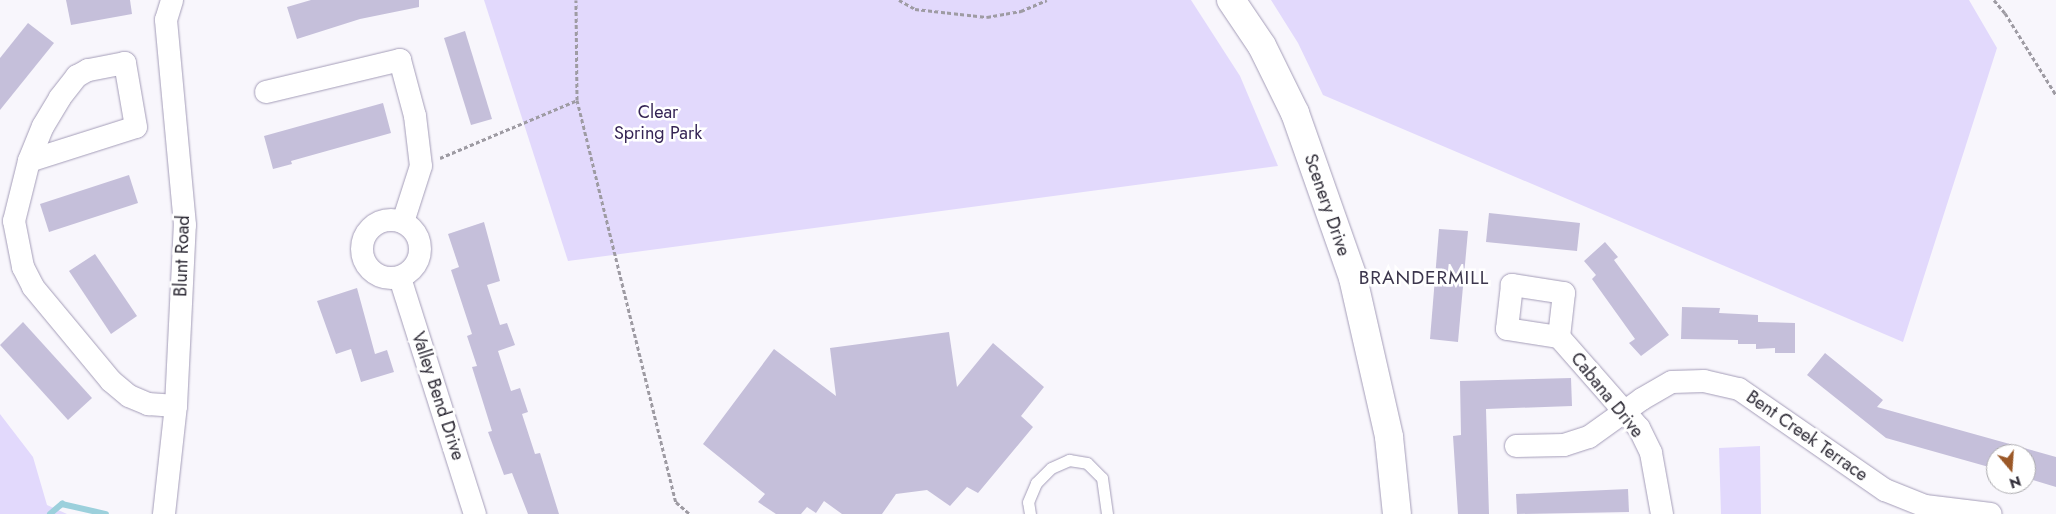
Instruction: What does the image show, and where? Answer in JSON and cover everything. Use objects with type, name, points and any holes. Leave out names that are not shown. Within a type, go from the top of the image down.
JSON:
[{"type":"street","name":"Blunt Road","points":[[164,514],[176,406],[185,225],[166,20],[172,0]]},
{"type":"street","name":"Scenery Drive","points":[[1231,0],[1262,46],[1295,113],[1352,278],[1389,437],[1398,514]]},
{"type":"street","points":[[266,92],[400,60],[416,116],[421,166],[416,191],[403,222]]},
{"type":"street","points":[[29,161],[136,127],[125,62],[88,70],[77,76],[42,126],[29,161],[14,221],[23,268],[32,287],[111,382],[129,396],[148,404],[176,406]]},
{"type":"street","points":[[390,220],[403,222],[415,231],[421,245],[420,256],[409,273],[400,278],[376,275],[365,263],[362,252],[368,231],[378,223],[390,220]]},
{"type":"street","name":"Valley Bend Drive","points":[[400,278],[475,514]]},
{"type":"street","name":"Cabana Drive","points":[[1560,337],[1639,428],[1651,453],[1662,514]]},
{"type":"street","name":"Bent Creek Terrace","points":[[1516,446],[1564,445],[1589,437],[1642,399],[1672,382],[1704,381],[1739,388],[1885,490],[1925,506],[1991,514]]},
{"type":"lane","points":[[1030,514],[1028,502],[1036,484],[1051,468],[1069,460],[1087,463],[1102,478],[1107,514]]},
{"type":"path","points":[[576,0],[577,100],[676,502],[690,514]]},
{"type":"path","points":[[899,0],[915,10],[987,17],[1022,11],[1047,0]]},
{"type":"path","points":[[1994,0],[2006,13],[2056,95]]},
{"type":"path","points":[[421,166],[577,100]]},
{"type":"green space","name":"Clear Spring Park","points":[[484,0],[1191,0],[1240,76],[1278,166],[568,261]]},
{"type":"green space","points":[[1271,0],[1969,0],[1997,48],[1903,342],[1323,95],[1298,43]]},
{"type":"green space","points":[[0,414],[33,457],[47,505],[67,514],[0,514]]},
{"type":"green space","points":[[1760,446],[1761,514],[1721,514],[1719,448]]},
{"type":"building","points":[[66,0],[130,0],[132,14],[71,25]]},
{"type":"building","points":[[311,0],[419,0],[419,7],[360,19],[297,39],[287,7]]},
{"type":"building","points":[[28,23],[54,43],[0,110],[0,58]]},
{"type":"building","points":[[465,31],[492,119],[471,125],[444,38]]},
{"type":"building","points":[[383,103],[391,133],[291,161],[292,164],[273,169],[264,136]]},
{"type":"building","points":[[129,175],[138,203],[49,232],[40,204]]},
{"type":"building","points":[[1489,213],[1580,223],[1577,251],[1486,242]]},
{"type":"building","points":[[484,222],[500,281],[487,285],[500,325],[507,323],[515,345],[498,351],[511,391],[520,388],[528,412],[522,414],[535,454],[540,453],[559,514],[528,514],[512,473],[504,475],[488,432],[492,431],[472,367],[477,366],[467,336],[472,334],[451,270],[459,267],[448,234]]},
{"type":"building","points":[[1439,229],[1468,231],[1458,342],[1430,339]]},
{"type":"building","points":[[1605,242],[1618,257],[1614,260],[1669,335],[1641,356],[1629,343],[1635,339],[1592,279],[1596,275],[1584,261]]},
{"type":"building","points":[[95,254],[137,316],[111,334],[69,271]]},
{"type":"building","points":[[357,288],[375,354],[387,350],[394,372],[361,382],[351,349],[336,354],[317,301]]},
{"type":"building","points":[[1682,307],[1720,308],[1719,313],[1758,315],[1758,322],[1795,323],[1795,353],[1775,353],[1775,348],[1756,349],[1756,344],[1738,344],[1738,340],[1681,339]]},
{"type":"building","points":[[23,322],[92,398],[68,420],[0,345]]},
{"type":"building","points":[[949,332],[957,387],[993,343],[1044,387],[1021,416],[1033,427],[978,493],[967,487],[950,506],[927,490],[896,494],[882,514],[842,514],[824,501],[816,513],[807,507],[801,514],[776,514],[758,502],[765,494],[703,444],[774,349],[836,396],[830,348]]},
{"type":"building","points":[[1825,353],[1883,400],[1877,407],[2009,444],[1986,444],[1986,466],[1886,438],[1807,375]]},
{"type":"building","points":[[1571,378],[1572,406],[1486,409],[1489,514],[1458,514],[1453,436],[1461,435],[1460,381]]},
{"type":"building","points":[[2036,451],[2056,457],[2056,487],[2036,481]]},
{"type":"building","points":[[1628,489],[1629,512],[1517,514],[1516,494]]},
{"type":"waterway","points":[[50,514],[62,504],[106,514]]},
{"type":"district","name":"BRANDERMILL","points":[[1424,278]]}]
